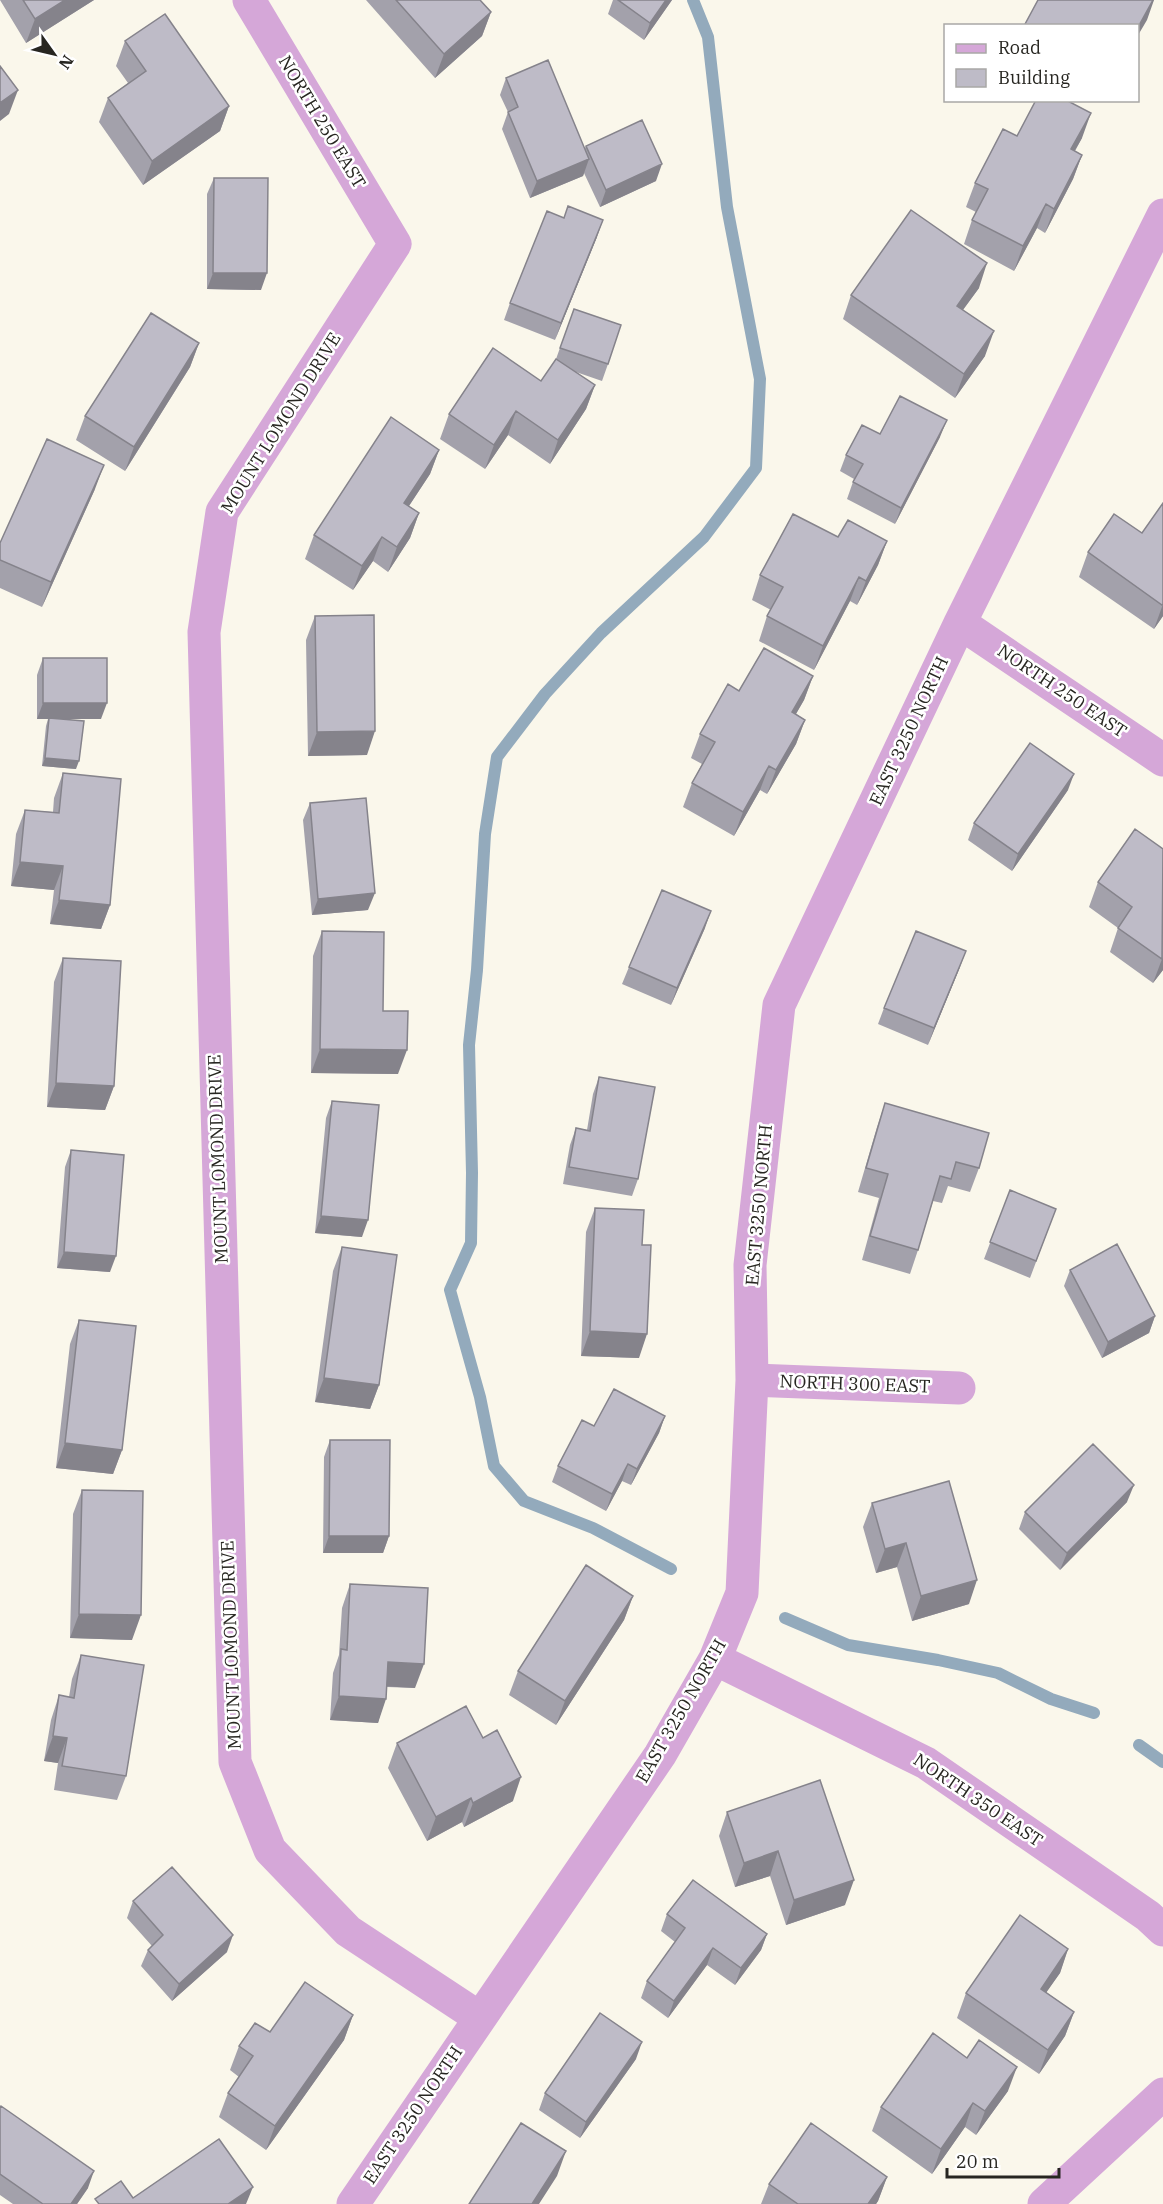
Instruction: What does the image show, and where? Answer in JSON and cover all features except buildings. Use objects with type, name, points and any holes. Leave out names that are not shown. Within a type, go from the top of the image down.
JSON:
[{"type":"street","name":"NORTH 250 EAST","points":[[249,0],[395,244]]},
{"type":"street","name":"EAST 3250 NORTH","points":[[352,2204],[660,1755],[716,1659],[742,1593],[752,1380],[750,1265],[779,1005],[960,622],[1163,215]]},
{"type":"street","name":"MOUNT LOMOND DRIVE","points":[[395,244],[222,512],[204,633],[235,1762],[270,1850],[348,1931],[480,2018]]},
{"type":"street","name":"NORTH 250 EAST","points":[[960,622],[1163,760]]},
{"type":"street","name":"NORTH 300 EAST","points":[[752,1380],[959,1388]]},
{"type":"street","name":"NORTH 350 EAST","points":[[716,1659],[926,1763],[1148,1916],[1163,1930]]},
{"type":"street","points":[[1044,2204],[1163,2094]]},
{"type":"waterway","points":[[671,1569],[593,1528],[524,1501],[494,1466],[480,1397],[450,1290],[471,1243],[469,1045],[477,970],[485,834],[497,757],[545,694],[601,633],[704,537],[756,468],[760,379],[727,207],[708,37],[693,0]]},
{"type":"waterway","points":[[785,1618],[848,1645],[998,1673],[1051,1699],[1094,1713]]},
{"type":"waterway","points":[[1139,1745],[1163,1762]]}]
